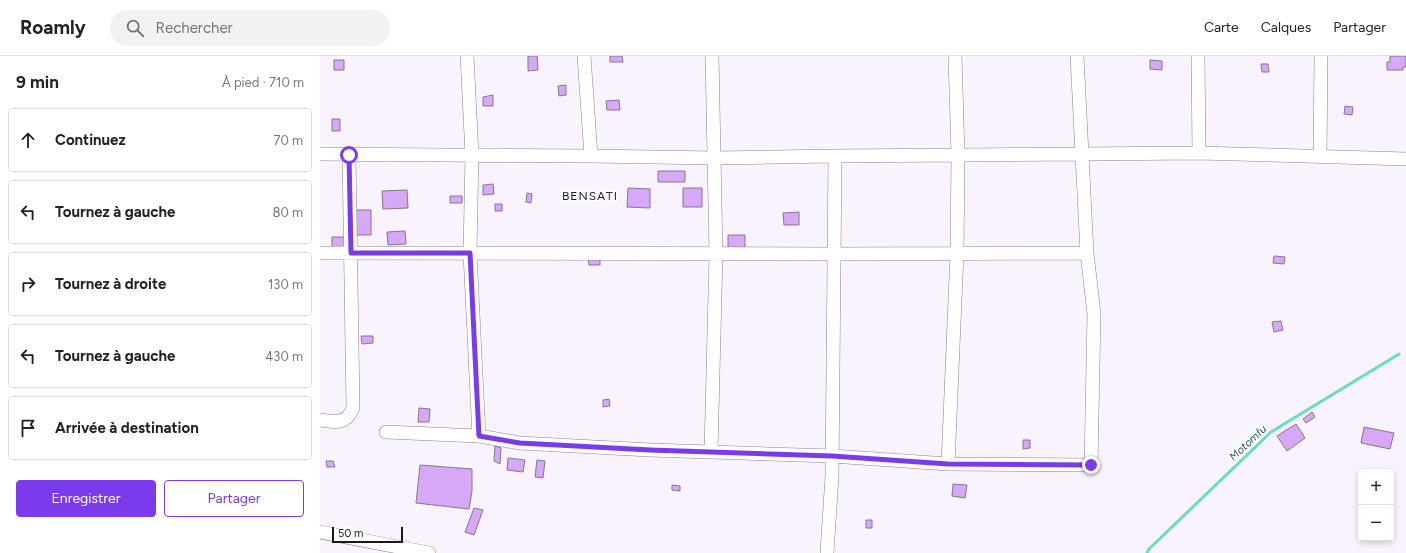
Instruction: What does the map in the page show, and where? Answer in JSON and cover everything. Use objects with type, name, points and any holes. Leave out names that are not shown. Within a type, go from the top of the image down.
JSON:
[{"type":"street","points":[[467,56],[472,155],[470,253],[479,436]]},
{"type":"street","points":[[584,56],[592,156]]},
{"type":"street","points":[[711,452],[716,254],[712,56]]},
{"type":"street","points":[[948,464],[958,155],[955,56]]},
{"type":"street","points":[[386,432],[479,436],[520,443],[832,456],[948,464],[1091,465],[1094,314],[1087,253],[1077,56]]},
{"type":"street","points":[[1198,56],[1200,153]]},
{"type":"street","points":[[1320,157],[1321,56]]},
{"type":"street","points":[[320,154],[715,158],[1200,153],[1406,159]]},
{"type":"street","points":[[320,420],[333,422],[344,421],[350,416],[353,408],[349,155]]},
{"type":"street","points":[[827,553],[832,456],[835,156]]},
{"type":"street","points":[[320,253],[1087,253]]},
{"type":"street","points":[[320,532],[428,553]]},
{"type":"building","points":[[528,56],[537,56],[538,70],[528,71]]},
{"type":"building","points":[[610,56],[622,56],[623,62],[610,62]]},
{"type":"building","points":[[1390,56],[1406,56],[1406,67],[1403,67],[1403,70],[1387,70],[1387,62],[1390,62]]},
{"type":"building","points":[[334,60],[344,60],[344,70],[334,70]]},
{"type":"building","points":[[1150,60],[1162,61],[1162,70],[1150,69]]},
{"type":"building","points":[[1261,64],[1268,64],[1269,72],[1262,72]]},
{"type":"building","points":[[566,85],[566,95],[559,96],[558,86]]},
{"type":"building","points":[[493,95],[493,106],[483,106],[483,97]]},
{"type":"building","points":[[619,100],[620,110],[607,110],[606,101]]},
{"type":"building","points":[[1345,106],[1353,107],[1352,115],[1344,114]]},
{"type":"building","points":[[332,119],[340,119],[340,131],[332,131]]},
{"type":"building","points":[[658,171],[685,171],[685,182],[658,182]]},
{"type":"building","points":[[493,184],[494,194],[483,195],[483,185]]},
{"type":"building","points":[[628,188],[650,189],[650,208],[627,207]]},
{"type":"building","points":[[683,188],[702,188],[702,207],[683,207]]},
{"type":"building","points":[[407,190],[408,208],[383,209],[382,191]]},
{"type":"building","points":[[527,193],[532,194],[531,203],[526,202]]},
{"type":"building","points":[[450,196],[462,196],[462,203],[450,203]]},
{"type":"building","points":[[495,204],[502,204],[502,211],[495,211]]},
{"type":"building","points":[[354,210],[371,210],[371,235],[354,235]]},
{"type":"building","points":[[799,212],[799,225],[784,225],[783,213]]},
{"type":"building","points":[[405,231],[406,244],[388,245],[387,232]]},
{"type":"building","points":[[728,235],[745,235],[745,250],[728,250]]},
{"type":"building","points":[[332,237],[347,237],[347,250],[332,250]]},
{"type":"building","points":[[1274,256],[1285,257],[1284,264],[1273,263]]},
{"type":"building","points":[[588,258],[600,258],[600,265],[589,265]]},
{"type":"building","points":[[1281,321],[1283,330],[1274,332],[1272,322]]},
{"type":"building","points":[[361,336],[373,336],[373,343],[362,344]]},
{"type":"building","points":[[609,399],[610,406],[603,407],[603,400]]},
{"type":"building","points":[[419,408],[430,409],[429,422],[418,422]]},
{"type":"building","points":[[1312,412],[1315,417],[1306,423],[1303,419]]},
{"type":"building","points":[[1296,424],[1305,438],[1287,451],[1277,436]]},
{"type":"building","points":[[1364,427],[1394,433],[1390,449],[1361,443]]},
{"type":"building","points":[[1023,440],[1030,440],[1030,448],[1023,449]]},
{"type":"building","points":[[495,446],[501,448],[500,464],[494,461]]},
{"type":"building","points":[[508,458],[525,460],[523,472],[507,470]]},
{"type":"building","points":[[537,460],[545,461],[543,478],[535,477]]},
{"type":"building","points":[[326,461],[333,461],[335,467],[327,467]]},
{"type":"building","points":[[420,465],[472,469],[472,491],[469,509],[416,503]]},
{"type":"building","points":[[953,484],[967,485],[965,498],[952,496]]},
{"type":"building","points":[[672,485],[680,486],[680,491],[672,490]]},
{"type":"building","points":[[474,508],[483,510],[474,535],[465,532]]},
{"type":"building","points":[[866,520],[872,520],[872,528],[866,528]]},
{"type":"waterway","name":"Motomfu","points":[[1147,553],[1149,549],[1271,432],[1399,354]]},
{"type":"district","name":"BENSATI","points":[[590,196]]},
{"type":"route","points":[[349,155],[351,253],[470,253],[479,436],[520,443],[650,450],[832,456],[948,464],[1091,465]]}]
